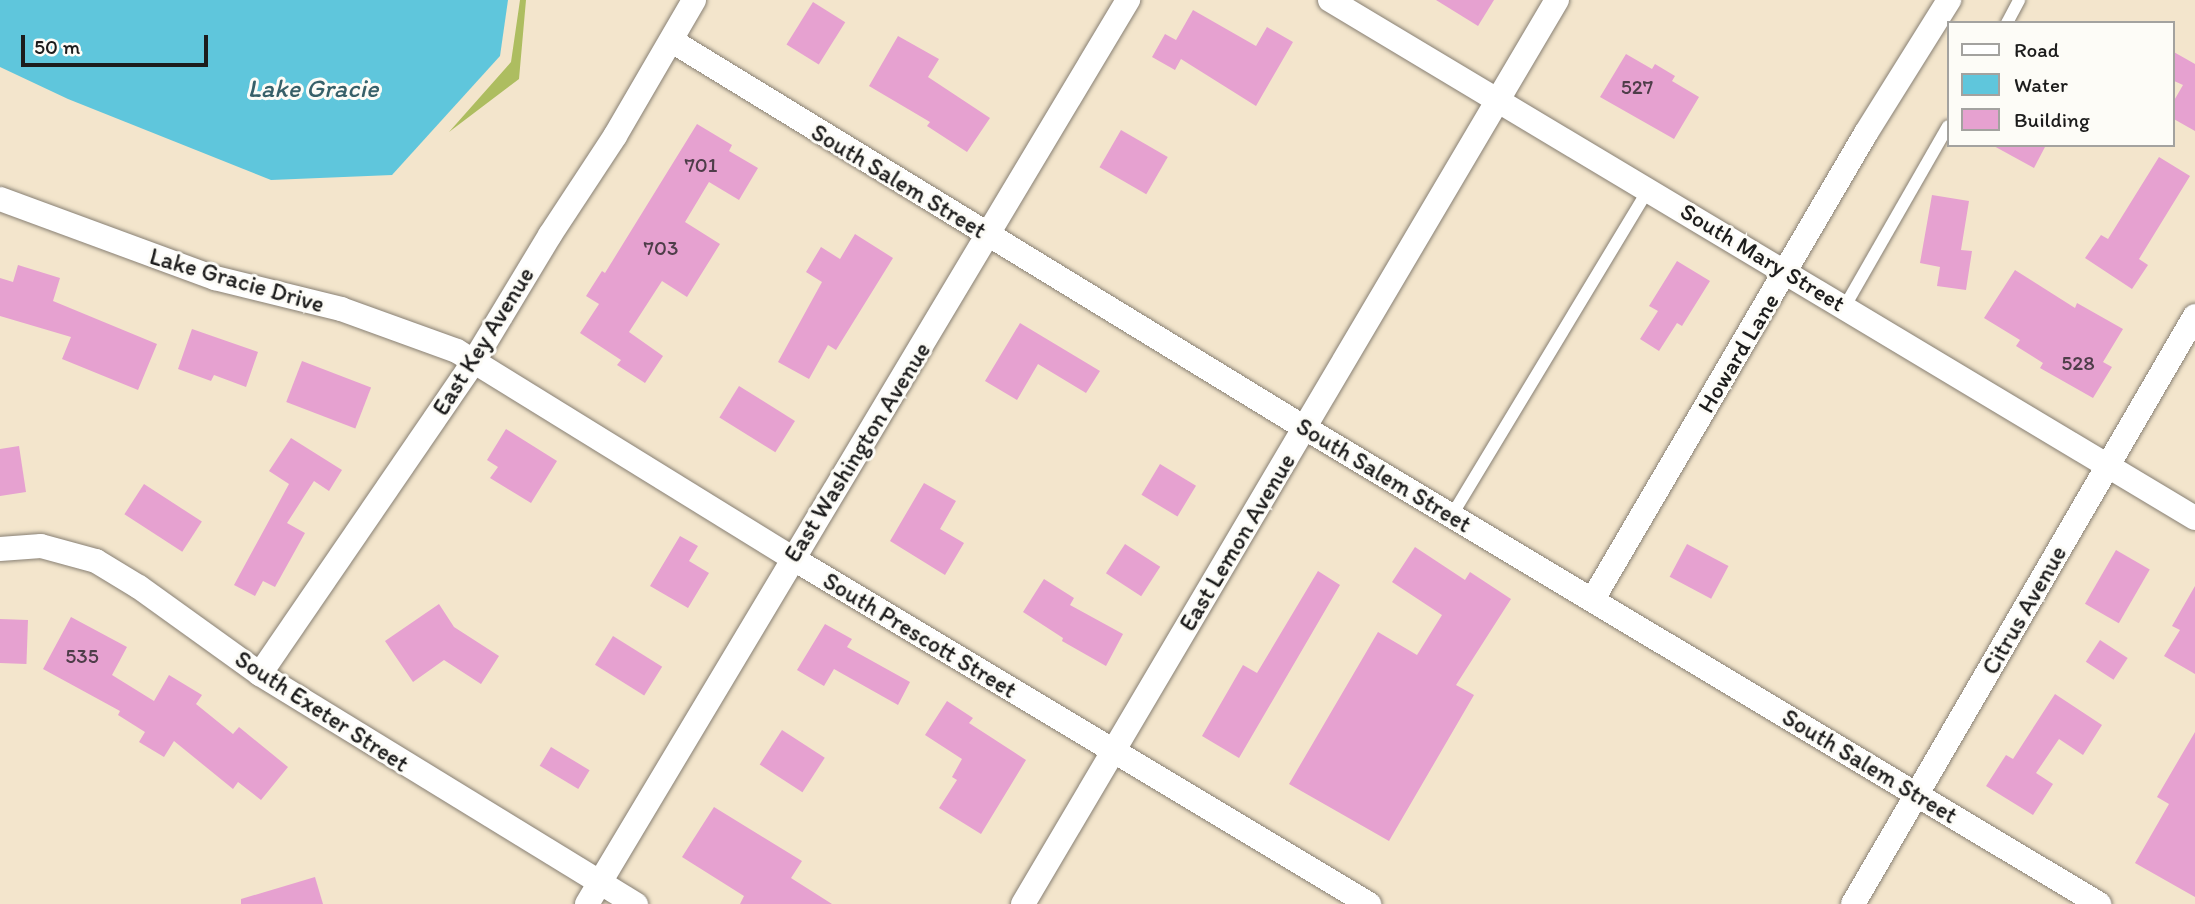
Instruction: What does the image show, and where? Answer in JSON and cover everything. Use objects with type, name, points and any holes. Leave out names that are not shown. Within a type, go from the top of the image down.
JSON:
[{"type":"street","name":"East Key Avenue","points":[[260,674],[474,361],[672,41],[694,0]]},
{"type":"street","name":"East Washington Avenue","points":[[587,904],[1128,0]]},
{"type":"street","name":"South Mary Street","points":[[1330,0],[2195,518]]},
{"type":"street","name":"East Lemon Avenue","points":[[1023,904],[1557,0]]},
{"type":"street","name":"Howard Lane","points":[[1593,599],[1866,133],[1948,0]]},
{"type":"street","name":"South Salem Street","points":[[672,41],[1305,428],[2099,904]]},
{"type":"street","name":"Lake Gracie Drive","points":[[0,199],[202,274],[341,309],[422,336],[474,361]]},
{"type":"street","name":"Citrus Avenue","points":[[1853,904],[1919,795],[2195,316]]},
{"type":"street","name":"South Prescott Street","points":[[474,361],[792,558],[1369,904]]},
{"type":"street","name":"South Exeter Street","points":[[0,549],[41,546],[96,561],[139,587],[260,674],[636,904]]},
{"type":"lane","points":[[2008,21],[2019,0]]},
{"type":"lane","points":[[1845,306],[1946,129]]},
{"type":"lane","points":[[1452,515],[1649,189]]},
{"type":"green space","points":[[520,0],[526,0],[519,79],[449,132],[511,62]]},
{"type":"water","name":"Lake Gracie","points":[[0,0],[508,0],[500,56],[392,175],[271,180],[68,99],[0,67]]},
{"type":"building","points":[[1436,0],[1494,0],[1478,26]]},
{"type":"building","points":[[813,2],[845,22],[819,65],[787,44]]},
{"type":"building","points":[[1193,10],[1256,46],[1267,27],[1293,42],[1256,106],[1181,59],[1175,70],[1152,57],[1165,34],[1176,40]]},
{"type":"building","points":[[898,36],[939,59],[928,77],[990,118],[967,152],[927,126],[930,122],[869,86]]},
{"type":"building","points":[[2174,52],[2195,64],[2195,131],[2174,119],[2174,101],[2183,85],[2174,81]]},
{"type":"building","points":[[1626,54],[1652,69],[1655,64],[1675,76],[1672,81],[1699,97],[1674,139],[1600,97]]},
{"type":"building","points":[[697,124],[732,145],[729,151],[758,168],[739,200],[709,182],[685,222],[720,244],[687,297],[662,281],[629,332],[663,356],[645,383],[617,365],[621,360],[580,333],[599,304],[586,296],[602,271],[605,273]]},
{"type":"building","points":[[1121,130],[1168,157],[1146,194],[1100,167]]},
{"type":"building","points":[[1996,147],[2045,147],[2034,168]]},
{"type":"building","points":[[2159,157],[2190,176],[2139,259],[2148,265],[2132,289],[2085,258],[2101,235],[2108,239]]},
{"type":"building","points":[[1932,195],[1969,201],[1961,250],[1972,251],[1966,290],[1937,286],[1940,267],[1920,263]]},
{"type":"building","points":[[855,234],[893,258],[836,350],[828,345],[809,379],[778,362],[822,282],[806,272],[821,247],[840,259]]},
{"type":"building","points":[[1677,261],[1710,281],[1682,326],[1677,323],[1659,351],[1640,339],[1658,311],[1649,306]]},
{"type":"building","points":[[18,265],[60,278],[53,301],[157,344],[138,390],[62,359],[71,337],[0,316],[0,278],[13,282]]},
{"type":"building","points":[[2015,270],[2075,308],[2077,303],[2123,329],[2103,362],[2112,367],[2093,398],[2040,368],[2043,363],[2016,346],[2020,340],[1984,318]]},
{"type":"building","points":[[1020,323],[1100,371],[1086,393],[1038,364],[1017,400],[985,381]]},
{"type":"building","points":[[192,329],[258,352],[246,387],[214,375],[211,381],[178,369]]},
{"type":"building","points":[[302,361],[371,388],[355,429],[286,402]]},
{"type":"building","points":[[739,386],[795,421],[775,452],[719,417]]},
{"type":"building","points":[[506,429],[557,461],[531,503],[490,478],[498,467],[487,460]]},
{"type":"building","points":[[291,438],[342,470],[329,491],[314,481],[287,523],[305,533],[275,587],[263,581],[255,596],[234,585],[289,484],[269,471]]},
{"type":"building","points":[[19,446],[26,492],[0,496],[0,449]]},
{"type":"building","points":[[1160,464],[1196,486],[1177,516],[1141,495]]},
{"type":"building","points":[[924,483],[956,501],[940,529],[964,543],[945,575],[890,541]]},
{"type":"building","points":[[144,484],[202,522],[182,552],[124,514]]},
{"type":"building","points":[[680,536],[698,546],[689,561],[709,573],[688,608],[650,586]]},
{"type":"building","points":[[1125,544],[1160,567],[1141,596],[1106,573]]},
{"type":"building","points":[[1687,544],[1728,566],[1711,599],[1670,577]]},
{"type":"building","points":[[1415,547],[1465,580],[1470,572],[1511,599],[1456,685],[1474,695],[1389,841],[1289,784],[1378,632],[1417,655],[1442,615],[1392,582]]},
{"type":"building","points":[[2116,550],[2150,570],[2119,623],[2085,604]]},
{"type":"building","points":[[1318,571],[1340,585],[1239,758],[1202,736],[1243,665],[1257,673]]},
{"type":"building","points":[[1044,579],[1074,598],[1070,605],[1123,634],[1106,666],[1062,641],[1063,638],[1023,612]]},
{"type":"building","points":[[2195,586],[2195,674],[2164,656],[2180,630],[2172,626]]},
{"type":"building","points":[[439,604],[454,627],[499,656],[481,684],[444,660],[413,682],[385,641]]},
{"type":"building","points":[[71,617],[127,647],[112,675],[154,701],[169,675],[202,695],[196,704],[233,734],[239,727],[288,767],[261,800],[238,782],[233,789],[174,741],[164,757],[139,742],[145,732],[118,715],[120,711],[43,669]]},
{"type":"building","points":[[0,619],[28,620],[26,664],[0,663]]},
{"type":"building","points":[[825,624],[852,639],[847,647],[910,682],[898,705],[834,669],[824,686],[797,670]]},
{"type":"building","points":[[613,636],[662,667],[644,696],[595,665]]},
{"type":"building","points":[[2100,640],[2128,658],[2114,680],[2086,662]]},
{"type":"building","points":[[2055,694],[2102,725],[2083,755],[2059,739],[2036,773],[2053,784],[2033,815],[1986,786],[2006,755],[2013,759]]},
{"type":"building","points":[[947,701],[973,718],[969,723],[1026,760],[981,834],[939,808],[957,780],[952,777],[962,759],[925,735]]},
{"type":"building","points":[[782,730],[825,758],[802,792],[760,764]]},
{"type":"building","points":[[2195,732],[2195,897],[2135,863],[2169,804],[2157,797]]},
{"type":"building","points":[[551,747],[590,770],[578,789],[540,766]]},
{"type":"building","points":[[714,807],[802,861],[791,878],[832,904],[740,904],[744,896],[682,857]]},
{"type":"building","points":[[315,877],[323,904],[241,904],[241,899]]}]
